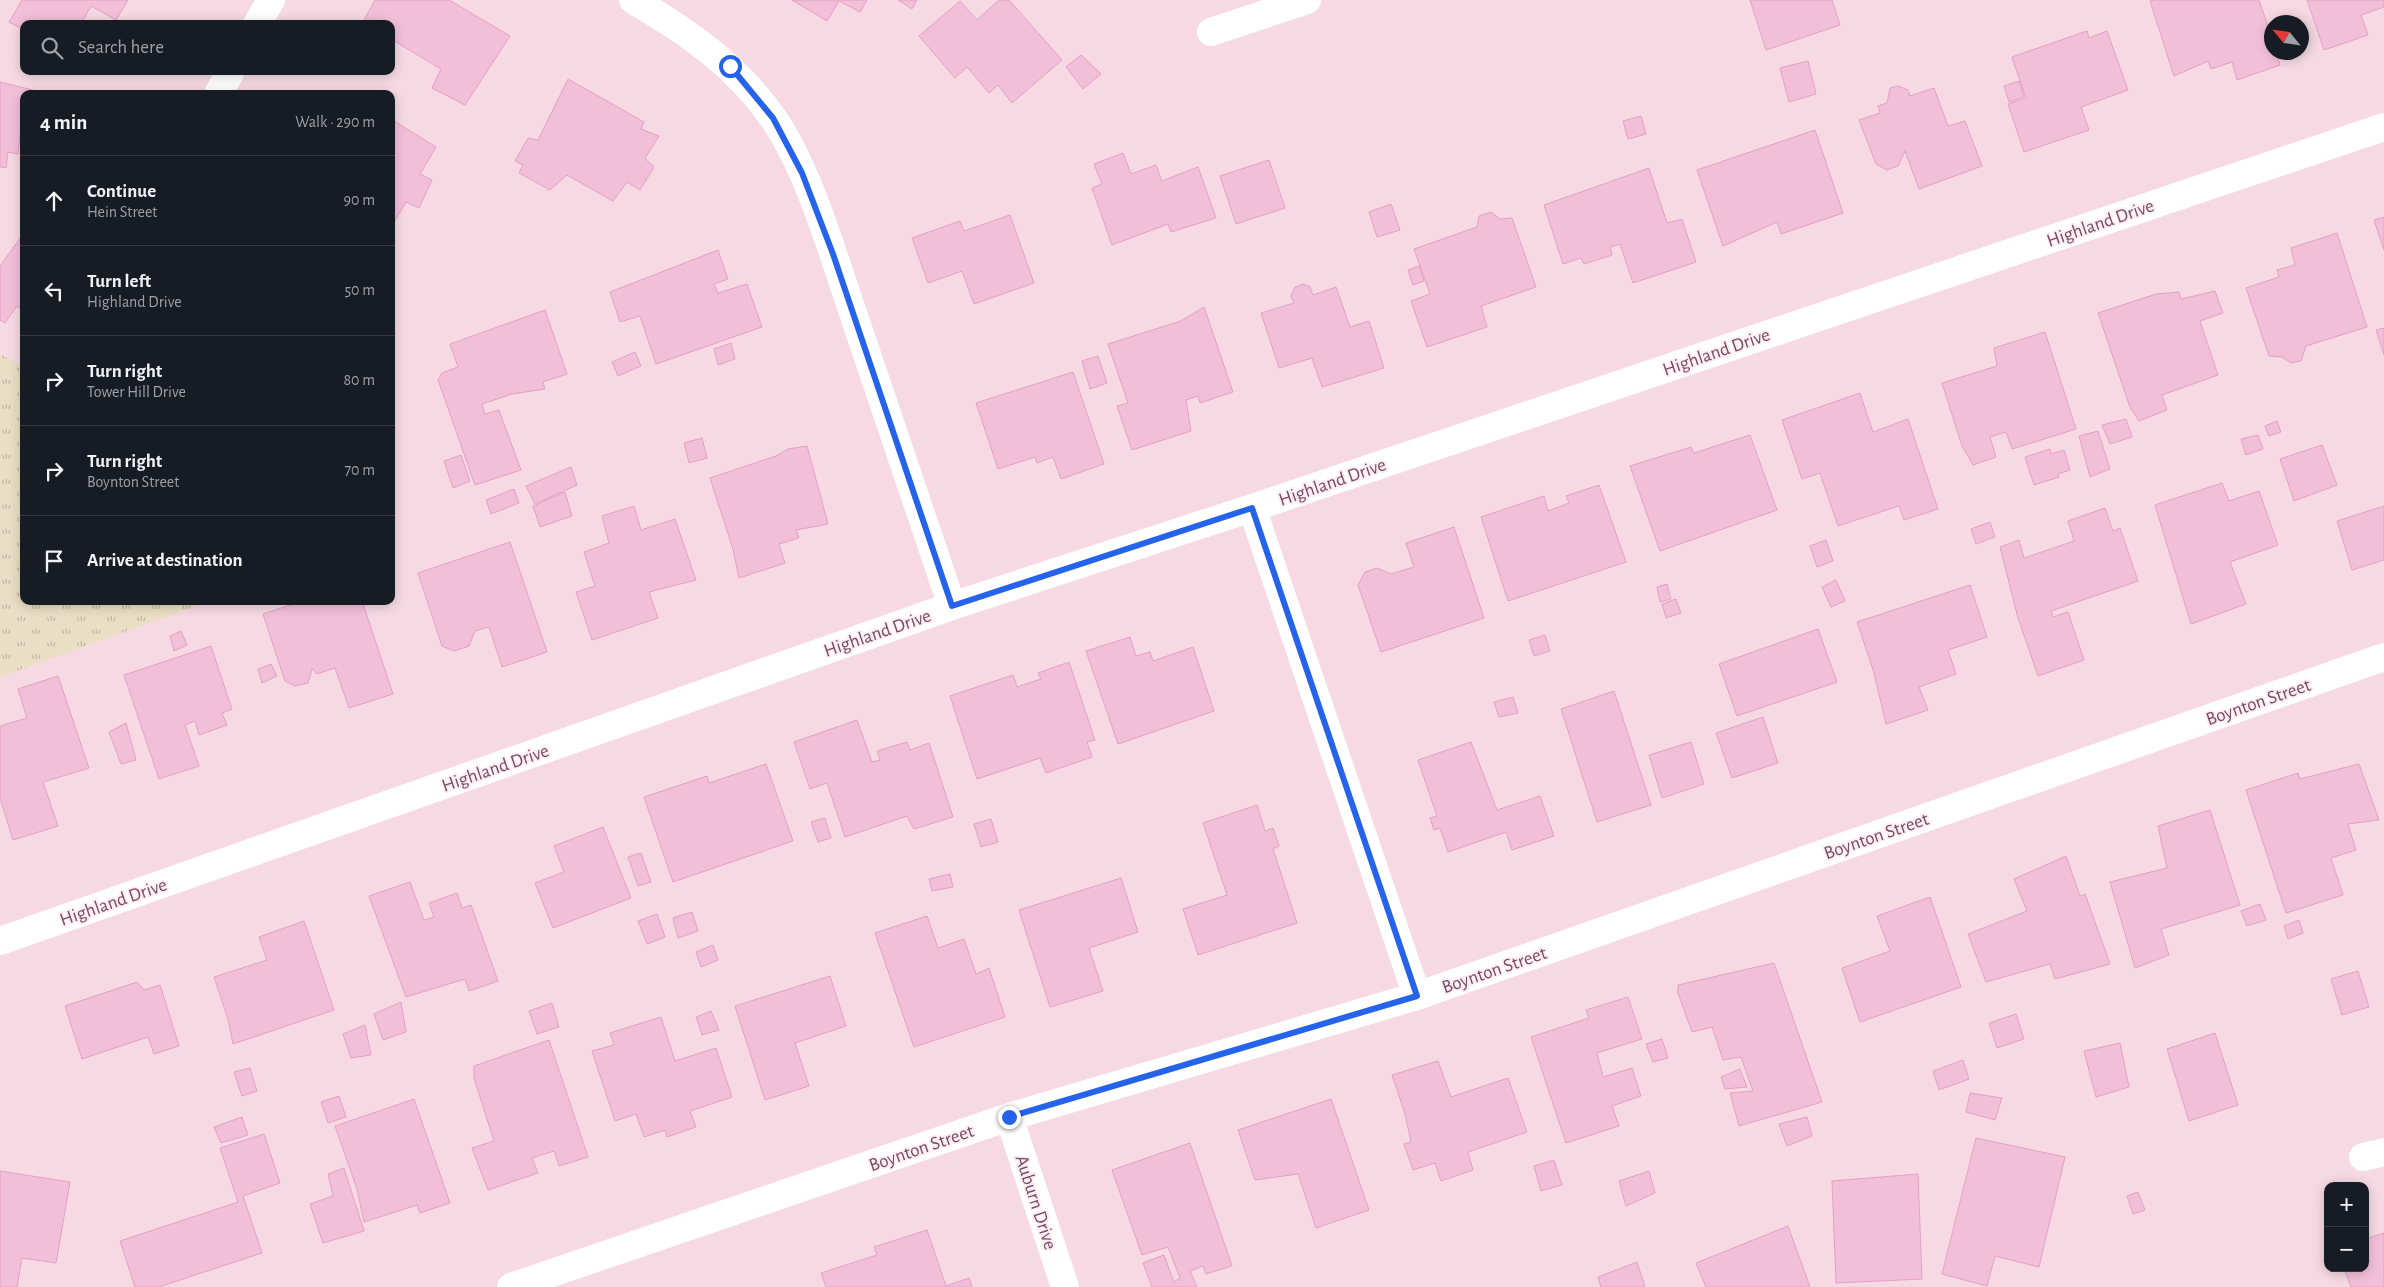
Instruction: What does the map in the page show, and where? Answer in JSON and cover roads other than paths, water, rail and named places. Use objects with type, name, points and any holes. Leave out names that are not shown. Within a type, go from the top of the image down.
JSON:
[{"type":"street","points":[[259,20],[271,0]]},
{"type":"street","points":[[633,0],[676,24],[730,66],[773,118],[802,173],[833,254],[952,606]]},
{"type":"street","points":[[1211,32],[1307,0]]},
{"type":"street","points":[[220,90],[229,75]]},
{"type":"street","name":"Highland Drive","points":[[0,941],[952,606],[1252,508],[2384,127]]},
{"type":"street","points":[[1252,508],[1417,996]]},
{"type":"street","name":"Boynton Street","points":[[511,1287],[1009,1117],[1417,996],[2384,657]]},
{"type":"street","name":"Auburn Drive","points":[[1009,1117],[1065,1287]]}]
